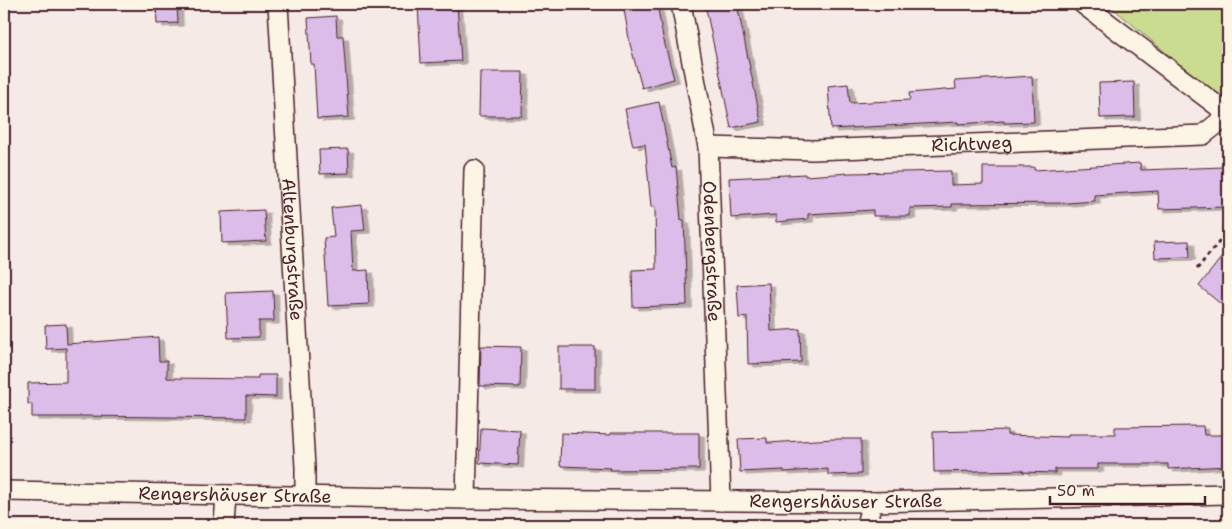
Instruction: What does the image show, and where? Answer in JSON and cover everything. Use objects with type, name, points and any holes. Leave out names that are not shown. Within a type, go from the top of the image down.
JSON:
[{"type":"street","name":"Altenburgstraße","points":[[278,4],[305,496]]},
{"type":"street","name":"Odenbergstraße","points":[[681,4],[708,147],[721,501]]},
{"type":"street","points":[[1083,4],[1228,114]]},
{"type":"street","name":"Richtweg","points":[[708,147],[813,150],[1203,135],[1228,114]]},
{"type":"street","points":[[466,499],[474,170]]},
{"type":"street","name":"Rengershäuser Straße","points":[[4,491],[466,499],[872,502],[1228,494]]},
{"type":"street","points":[[224,525],[226,495]]},
{"type":"street","points":[[866,525],[872,502]]},
{"type":"path","points":[[1197,269],[1228,230]]},
{"type":"green space","points":[[1108,4],[1225,4],[1228,7],[1228,105]]},
{"type":"building","points":[[156,4],[177,4],[178,23],[157,24]]},
{"type":"building","points":[[418,4],[457,4],[461,61],[421,63]]},
{"type":"building","points":[[623,4],[657,4],[674,79],[642,88],[630,44]]},
{"type":"building","points":[[705,4],[737,4],[761,122],[731,128]]},
{"type":"building","points":[[336,16],[337,36],[343,36],[349,117],[317,119],[314,64],[311,64],[308,18]]},
{"type":"building","points":[[480,72],[523,72],[522,116],[479,116]]},
{"type":"building","points":[[1032,76],[1034,122],[1004,123],[1004,121],[958,124],[958,122],[831,129],[828,86],[848,84],[850,103],[910,100],[909,93],[956,89],[955,81]]},
{"type":"building","points":[[1134,82],[1135,117],[1100,118],[1099,83]]},
{"type":"building","points":[[659,102],[672,168],[676,167],[681,220],[684,220],[687,305],[633,307],[632,270],[656,269],[655,207],[651,207],[645,144],[633,146],[625,109]]},
{"type":"building","points":[[348,149],[349,173],[320,174],[319,150]]},
{"type":"building","points":[[1140,163],[1141,170],[1224,167],[1225,207],[1159,209],[1158,191],[1094,195],[1095,201],[1068,203],[952,204],[952,207],[910,208],[910,216],[873,216],[873,210],[808,214],[808,219],[776,222],[776,215],[731,218],[729,178],[805,174],[805,176],[951,171],[951,185],[983,184],[983,167],[1034,167],[1034,170]]},
{"type":"building","points":[[362,205],[365,230],[351,231],[353,271],[368,270],[369,304],[328,306],[324,238],[334,237],[331,208]]},
{"type":"building","points":[[264,210],[266,241],[222,243],[221,212]]},
{"type":"building","points":[[1189,241],[1190,257],[1155,258],[1154,242]]},
{"type":"building","points":[[1228,249],[1228,310],[1199,286]]},
{"type":"building","points":[[769,283],[771,331],[800,329],[801,362],[748,364],[747,317],[739,318],[737,285]]},
{"type":"building","points":[[273,291],[274,321],[259,321],[259,337],[228,338],[226,293]]},
{"type":"building","points":[[66,324],[67,344],[158,337],[159,361],[167,361],[167,378],[258,379],[258,375],[276,375],[276,397],[246,396],[246,418],[32,417],[32,404],[28,404],[28,383],[66,382],[66,348],[46,349],[45,325]]},
{"type":"building","points":[[481,346],[521,347],[520,387],[480,386]]},
{"type":"building","points":[[559,347],[595,347],[595,389],[559,389]]},
{"type":"building","points":[[1203,426],[1204,435],[1228,435],[1228,466],[1168,469],[1168,464],[1098,464],[1098,469],[1055,469],[1055,473],[1023,472],[1023,470],[934,472],[933,432],[1007,430],[1007,435],[1068,437],[1068,434],[1115,434],[1115,427]]},
{"type":"building","points":[[481,428],[520,430],[518,465],[479,463]]},
{"type":"building","points":[[561,433],[611,435],[611,433],[699,433],[699,469],[610,470],[611,468],[560,466]]},
{"type":"building","points":[[767,438],[767,443],[861,439],[861,474],[828,475],[828,469],[740,472],[738,439]]}]
